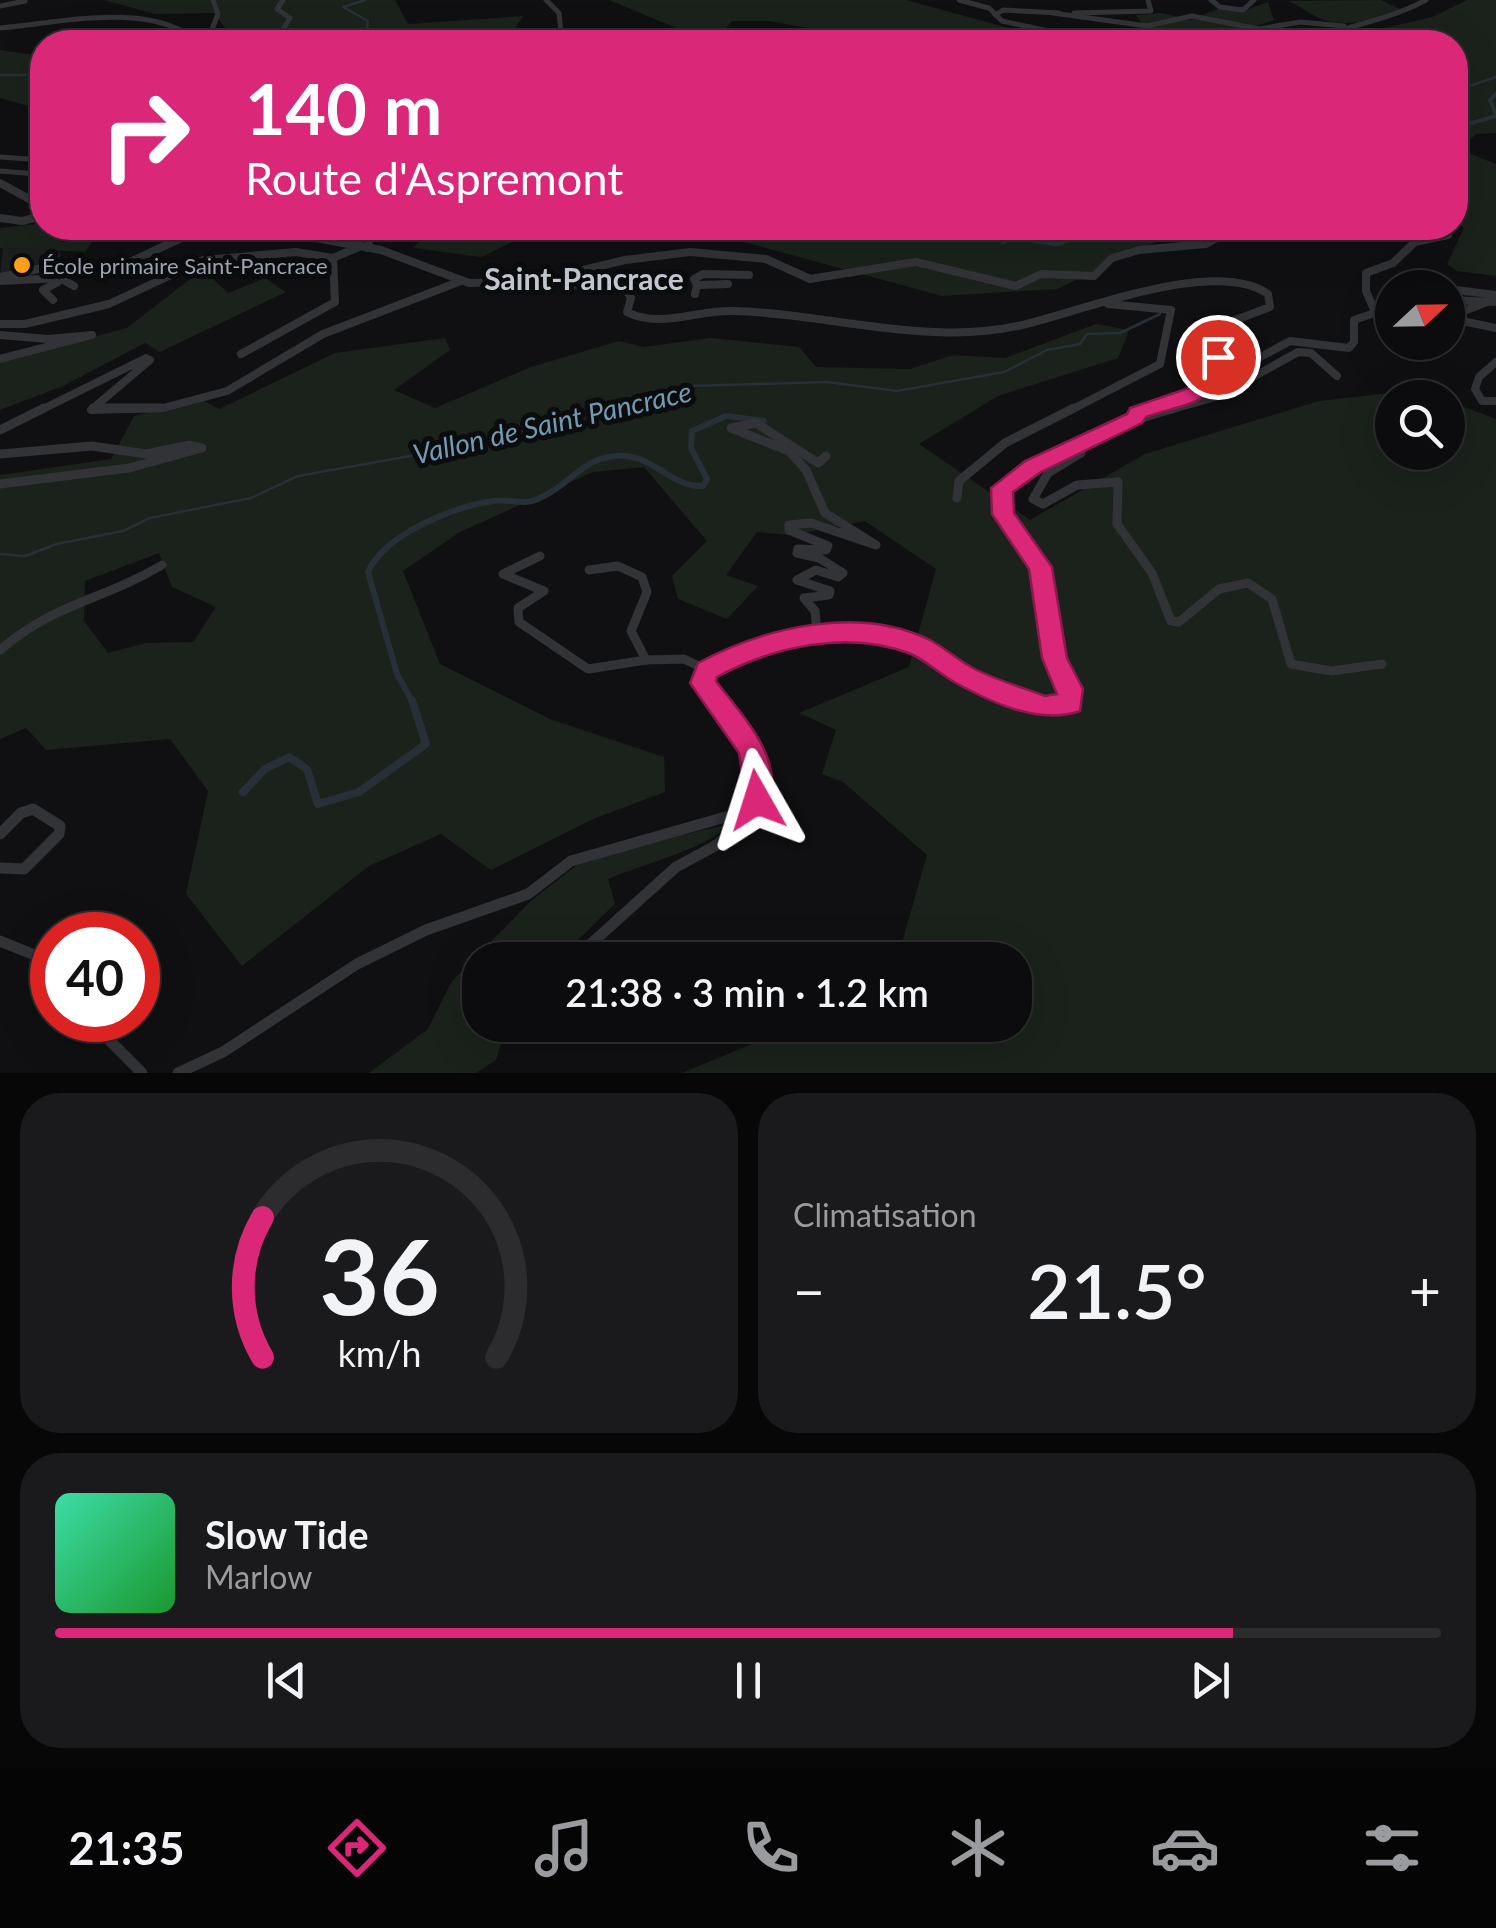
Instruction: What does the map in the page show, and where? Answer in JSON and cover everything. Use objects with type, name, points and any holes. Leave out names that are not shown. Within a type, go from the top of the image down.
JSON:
[{"type":"street","points":[[212,30],[218,14],[213,0]]},
{"type":"street","points":[[282,0],[277,10],[290,18],[283,30]]},
{"type":"street","points":[[546,0],[559,13],[562,30]]},
{"type":"street","points":[[960,0],[990,8],[995,15],[1053,30]]},
{"type":"street","points":[[979,0],[1000,8],[1147,26],[1192,16],[1265,30],[1300,22],[1344,26]]},
{"type":"street","points":[[1053,13],[1142,13],[1154,10],[1148,0]]},
{"type":"street","points":[[1211,0],[1220,7],[1243,10],[1254,0]]},
{"type":"street","points":[[1334,30],[1394,17],[1426,0]]},
{"type":"street","points":[[0,6],[25,1],[18,1]]},
{"type":"street","points":[[995,15],[1000,8]]},
{"type":"street","points":[[0,28],[128,18],[171,23],[182,30]]},
{"type":"street","points":[[0,160],[30,160]]},
{"type":"street","points":[[25,173],[30,166]]},
{"type":"street","points":[[0,171],[30,173]]},
{"type":"street","points":[[0,183],[30,199]]},
{"type":"street","points":[[0,215],[22,221],[30,219]]},
{"type":"street","points":[[0,215],[20,217]]},
{"type":"street","points":[[0,279],[66,263],[124,266],[178,240]]},
{"type":"street","points":[[311,240],[365,247],[462,281],[556,282],[629,292],[627,312],[642,319],[709,311],[792,314],[900,333],[994,330],[1132,292],[1230,281],[1258,286],[1272,300],[1268,308],[1225,324],[1209,386],[1138,413],[1135,418]]},
{"type":"street","points":[[0,324],[40,321],[109,304],[203,260],[296,252],[333,258],[365,247],[369,240]]},
{"type":"street","points":[[556,282],[567,274],[625,260],[694,252],[766,259],[812,279],[897,261],[926,263],[1016,286],[1041,274],[1094,276],[1112,258],[1139,250],[1205,245],[1213,240]]},
{"type":"street","points":[[1375,270],[1394,264],[1415,242],[1424,240]]},
{"type":"street","points":[[241,354],[334,302],[333,258]]},
{"type":"street","points":[[1230,390],[1233,372],[1287,342],[1349,348],[1354,342],[1354,320],[1375,312],[1366,292],[1366,273],[1375,270]]},
{"type":"street","points":[[728,284],[696,289],[694,279],[702,274],[749,275]]},
{"type":"street","points":[[0,279],[64,279],[74,286]]},
{"type":"street","points":[[53,300],[43,290],[64,279]]},
{"type":"street","points":[[0,430],[146,358],[150,360],[90,410],[163,408],[227,391],[324,334],[462,281]]},
{"type":"street","points":[[1465,293],[1494,300]]},
{"type":"street","points":[[1465,300],[1494,300]]},
{"type":"street","points":[[1465,311],[1494,300]]},
{"type":"street","points":[[957,498],[959,481],[1005,444],[1160,364],[1169,308],[1132,303],[1085,307]]},
{"type":"street","points":[[1465,322],[1496,328]]},
{"type":"street","points":[[0,335],[48,339],[92,335],[86,340],[0,359]]},
{"type":"street","points":[[706,670],[733,656],[817,633],[854,633],[907,641],[984,684],[1049,708],[1070,703],[1070,689],[1054,658],[1040,567],[1003,514],[999,496],[1009,481],[1135,418],[1230,390],[1298,352],[1311,353],[1336,376]]},
{"type":"street","points":[[1496,362],[1479,377],[1475,389],[1484,402],[1496,401]]},
{"type":"street","points":[[817,633],[815,610],[804,599],[830,591],[797,580],[816,570],[843,575],[819,558],[797,553],[798,548],[824,550],[828,546],[790,530],[789,525],[811,523],[872,547],[876,545],[828,517],[815,496],[812,480],[777,441],[745,428],[731,428],[750,422],[765,424],[807,458],[825,458]]},
{"type":"street","points":[[0,454],[92,446],[146,454],[190,445],[202,448],[129,468],[0,484]]},
{"type":"street","points":[[1075,446],[1078,456],[1048,472],[1033,499],[1043,504],[1078,485],[1118,482],[1117,524],[1152,573],[1170,621],[1178,622],[1222,583],[1244,583],[1272,601],[1291,664],[1332,671],[1382,664]]},
{"type":"street","points":[[540,556],[503,574],[544,591],[518,608],[519,622],[571,664],[591,672],[610,671],[646,660],[684,659],[706,670]]},
{"type":"street","points":[[0,650],[31,623],[72,602],[124,588],[162,565]]},
{"type":"street","points":[[589,570],[618,566],[642,577],[647,592],[631,631],[646,660]]},
{"type":"street","points":[[593,942],[676,867],[715,846],[752,818],[750,810],[758,792],[754,757],[740,732],[705,691],[706,670]]},
{"type":"street","points":[[0,834],[22,813],[33,809],[60,826],[59,834],[24,868],[1,870]]},
{"type":"street","points":[[178,1073],[223,1052],[357,964],[426,930],[528,894],[571,862],[750,810]]},
{"type":"street","points":[[0,942],[30,953]]},
{"type":"street","points":[[0,951],[24,951]]},
{"type":"street","points":[[111,1042],[142,1073]]},
{"type":"shaded area","points":[[104,0],[395,0],[408,24],[523,16],[514,30],[227,30],[214,13],[155,14]]},
{"type":"shaded area","points":[[609,0],[906,0],[1016,30],[818,30],[770,21],[732,21],[726,28],[729,30],[681,30]]},
{"type":"shaded area","points":[[1381,0],[1400,9],[1376,19],[1344,23],[1322,19],[1289,1]]},
{"type":"shaded area","points":[[1467,0],[1496,0],[1496,133],[1476,134],[1468,143],[1468,30],[1376,30],[1432,17]]},
{"type":"shaded area","points":[[1268,2],[1274,20],[1243,30],[1145,30],[1136,15],[1162,13],[1190,20],[1220,8],[1243,11]]},
{"type":"shaded area","points":[[0,50],[30,54],[30,107],[0,98]]},
{"type":"shaded area","points":[[1468,153],[1496,164],[1496,276],[1456,270],[1447,264],[1458,240],[1468,240]]},
{"type":"shaded area","points":[[30,225],[30,240],[92,242],[85,252],[0,248],[0,228]]},
{"type":"shaded area","points":[[421,240],[1160,240],[1057,289],[942,296],[740,241],[515,241],[481,257],[413,248]]},
{"type":"shaded area","name":"École primaire Saint-Pancrace","points":[[3,248],[56,250],[61,254],[59,261],[0,274]]},
{"type":"shaded area","points":[[203,269],[228,293],[265,278],[286,292],[160,352],[145,343],[63,386],[0,410],[0,362],[127,328]]},
{"type":"shaded area","points":[[1096,324],[1129,330],[1118,358],[998,396],[919,444],[1030,520],[1145,454],[1319,401],[1375,395],[1375,470],[1465,470],[1465,407],[1496,419],[1496,1073],[682,1073],[757,1042],[1032,1042],[1032,942],[902,942],[927,855],[843,782],[822,774],[836,730],[799,713],[909,667],[936,569],[865,521],[791,535],[757,532],[726,575],[758,586],[727,619],[678,599],[672,576],[707,541],[644,467],[593,472],[460,532],[403,571],[440,664],[550,719],[664,757],[665,792],[593,819],[491,870],[441,834],[369,866],[242,966],[186,894],[208,791],[170,739],[46,750],[26,728],[0,739],[0,475],[111,459],[134,416],[202,400],[219,409],[335,353],[445,338],[450,350],[394,390],[435,408],[531,367],[619,341],[644,347],[711,338],[799,347],[816,367],[910,369],[953,355],[1005,358]],"holes":[[[159,553],[172,587],[216,607],[193,642],[146,643],[108,653],[84,621],[85,581]]]},
{"type":"shaded area","points":[[734,823],[690,849],[608,879],[615,904],[576,942],[491,942],[533,899],[577,865]]},
{"type":"shaded area","points":[[462,971],[462,1042],[502,1042],[496,1060],[476,1073],[369,1073],[428,1029],[452,981]]},
{"type":"waterway","points":[[365,0],[343,7],[368,21],[367,30]]},
{"type":"waterway","points":[[0,75],[26,75]]},
{"type":"waterway","points":[[1468,87],[1496,77]]},
{"type":"waterway","points":[[1496,94],[1490,100],[1496,115]]},
{"type":"waterway","points":[[1468,124],[1496,116]]},
{"type":"waterway","points":[[1003,242],[1007,240]]},
{"type":"waterway","points":[[1032,240],[1057,244],[1068,240]]},
{"type":"waterway","name":"Vallon de Saint Pancrace","points":[[0,554],[25,556],[57,544],[123,531],[150,518],[251,498],[298,476],[472,445],[689,386],[827,382],[897,391],[1004,372],[1047,350],[1080,344],[1087,334],[1120,333],[1160,314]]},
{"type":"waterway","points":[[413,703],[397,674],[368,572],[389,546],[422,524],[459,509],[493,501],[538,499],[599,459],[612,456],[637,458],[683,483],[703,486],[707,479],[691,448],[692,431],[726,416],[764,421]]},
{"type":"waterway","points":[[243,792],[265,769],[289,757],[307,769],[318,804],[359,792],[426,744],[413,703]]},
{"type":"place","name":"École primaire Saint-Pancrace","points":[[22,265]]},
{"type":"district","name":"Saint-Pancrace","points":[[584,278]]},
{"type":"route","points":[[757,800],[758,770],[751,748],[714,704],[702,683],[706,670],[733,656],[808,634],[873,635],[919,646],[966,677],[1045,707],[1062,708],[1070,703],[1070,689],[1054,658],[1043,574],[1003,514],[999,503],[1002,488],[1033,466],[1135,418],[1138,413],[1209,386],[1218,357]]}]
